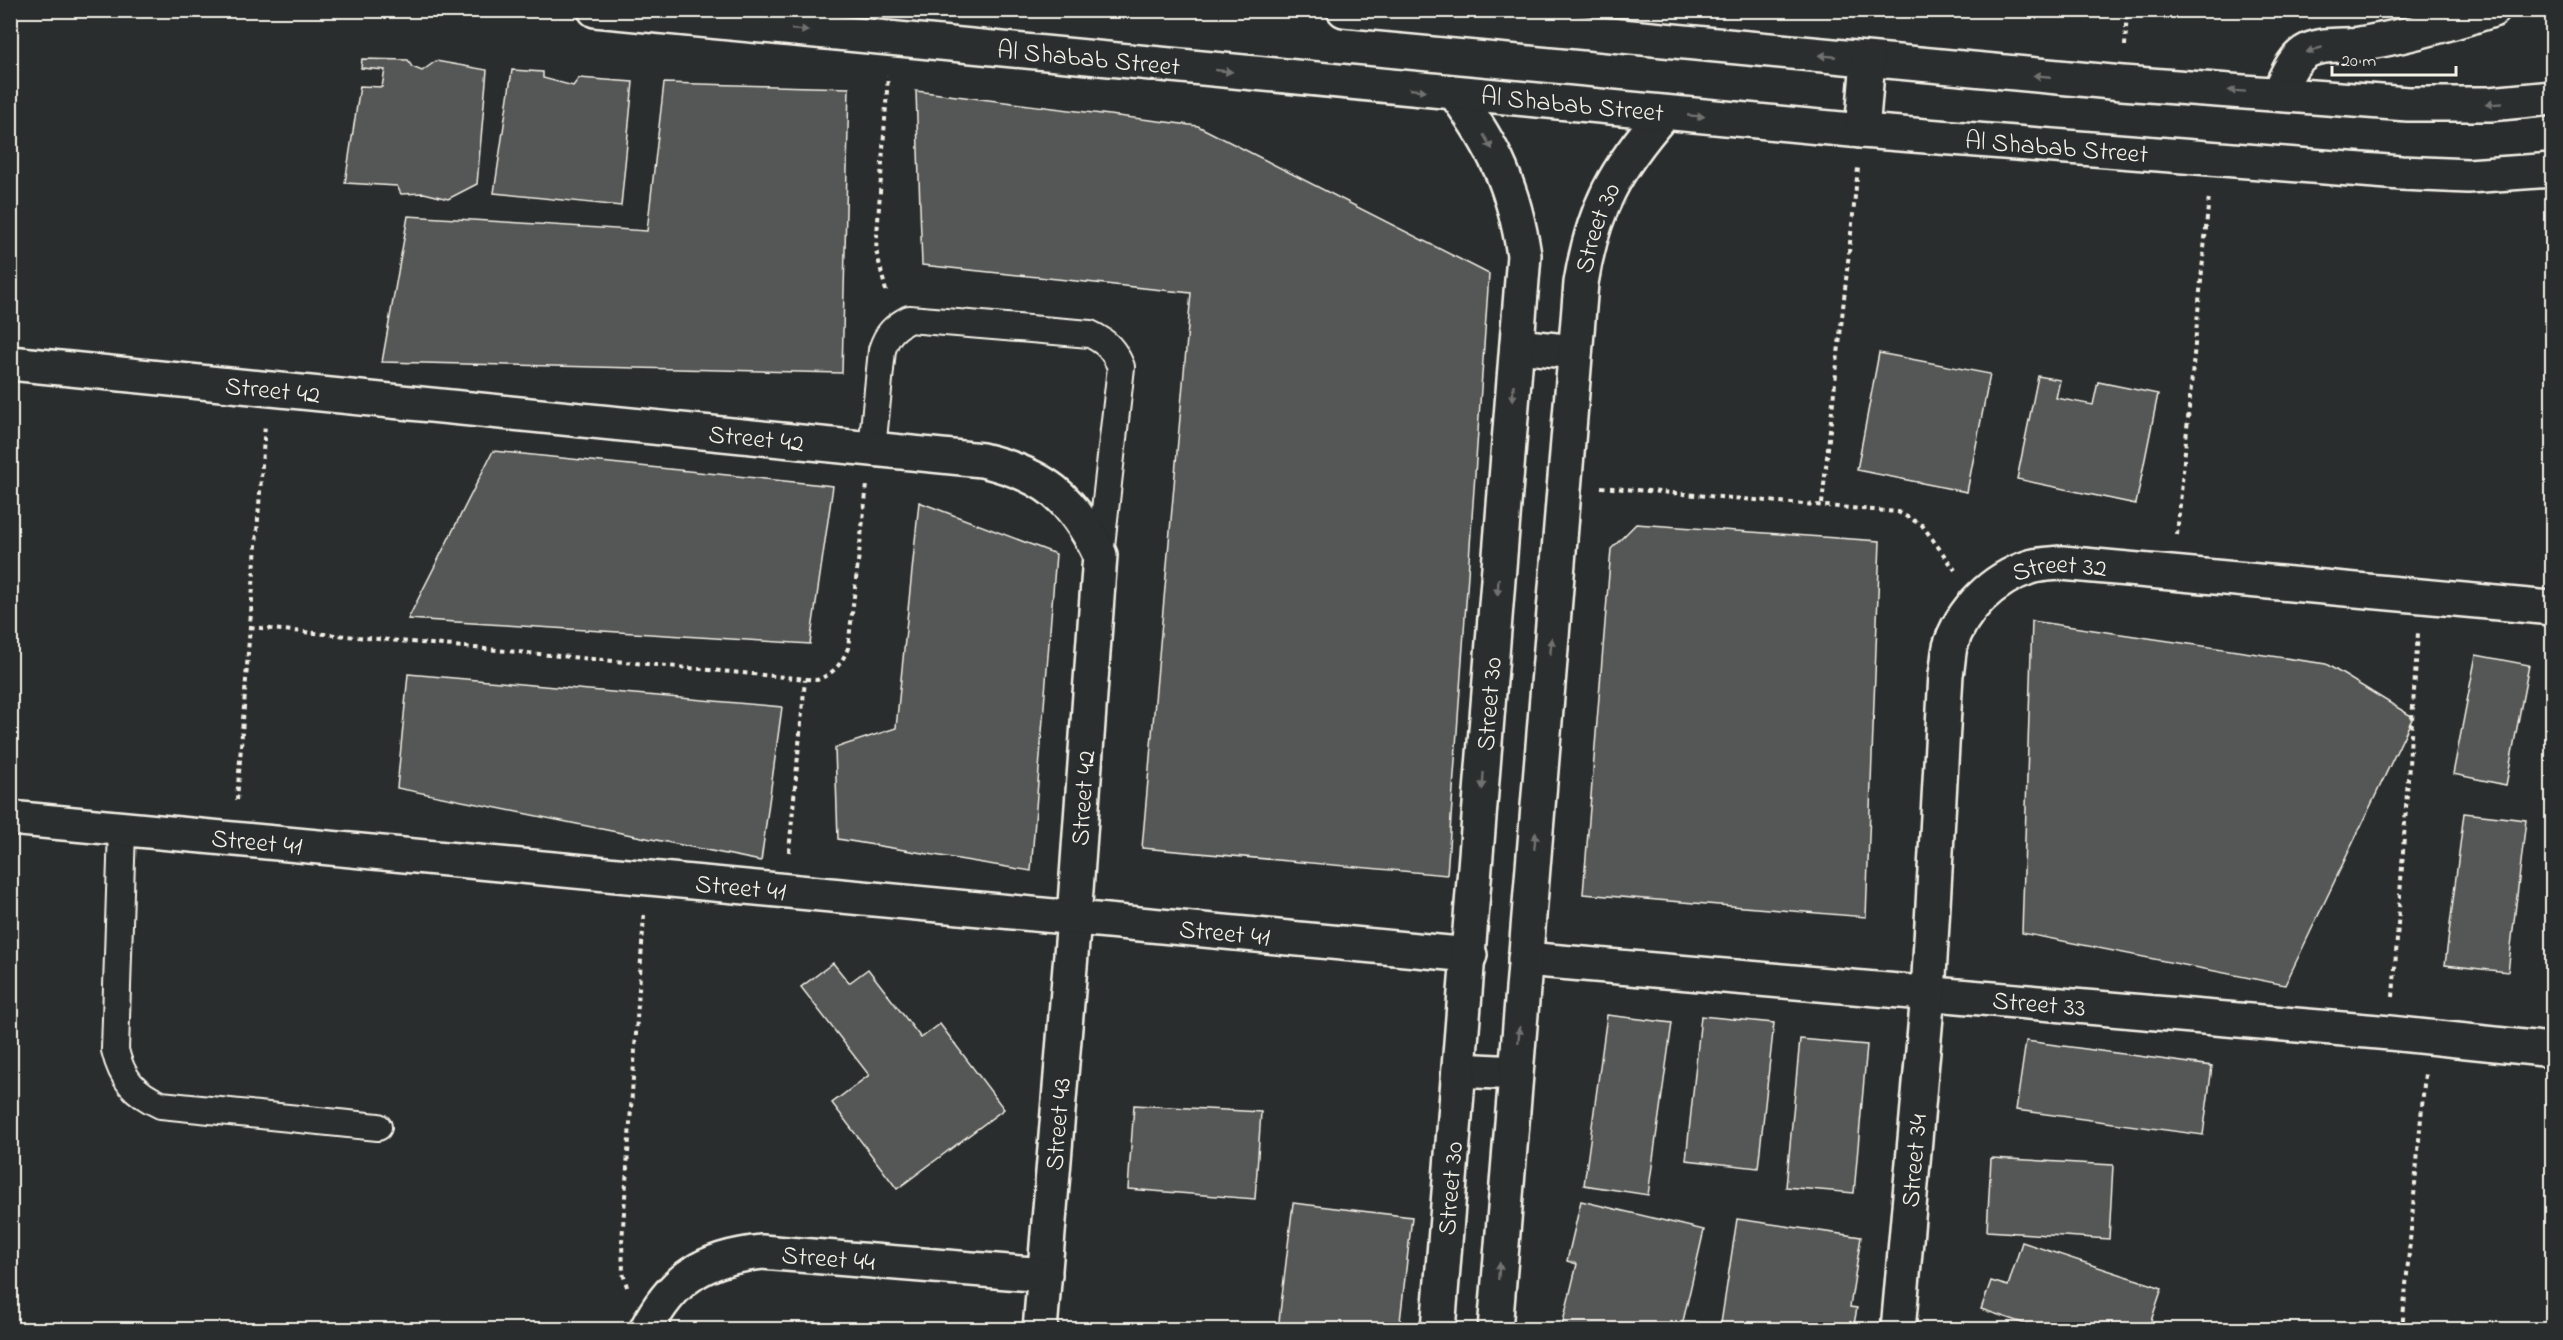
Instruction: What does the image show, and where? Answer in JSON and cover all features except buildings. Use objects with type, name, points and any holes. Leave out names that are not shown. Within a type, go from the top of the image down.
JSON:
[{"type":"street","name":"Al Shabab Street","points":[[596,10],[764,19],[891,39],[1862,131],[2212,159],[2468,176],[2553,170]]},
{"type":"street","points":[[1344,10],[2122,83],[2408,104],[2490,104],[2553,98]]},
{"type":"street","points":[[2278,94],[2291,67],[2298,57],[2308,50],[2359,44],[2440,28],[2493,10]]},
{"type":"street","points":[[1862,131],[1868,60]]},
{"type":"street","name":"Street 30","points":[[1438,1329],[1470,955],[1524,255],[1519,220],[1508,185],[1494,153],[1455,93]]},
{"type":"street","name":"Street 30","points":[[1494,1329],[1581,283],[1586,248],[1597,213],[1612,181],[1636,145],[1664,113]]},
{"type":"street","points":[[1517,346],[1575,352]]},
{"type":"street","name":"Street 42","points":[[10,363],[982,460],[1013,467],[1041,481],[1066,501],[1086,526],[1100,555],[1074,918]]},
{"type":"street","name":"Street 32","points":[[1928,994],[1946,674],[1950,647],[1961,622],[1977,600],[2002,580],[2031,567],[2062,562],[2553,608]]},
{"type":"street","name":"Street 41","points":[[10,818],[1470,955]]},
{"type":"street","name":"Street 43","points":[[1040,1329],[1074,918]]},
{"type":"street","name":"Street 33","points":[[1525,958],[2390,1033],[2553,1050]]},
{"type":"street","name":"Street 34","points":[[1898,1329],[1928,994]]},
{"type":"street","points":[[1459,1070],[1516,1073]]},
{"type":"street","name":"Street 44","points":[[646,1329],[659,1305],[679,1283],[704,1266],[732,1255],[762,1252],[1045,1275]]},
{"type":"lane","points":[[872,449],[882,350],[886,336],[896,325],[909,319],[1090,334],[1104,340],[1115,352],[1121,367],[1100,555]]},
{"type":"lane","points":[[122,829],[115,1050],[119,1069],[129,1085],[143,1097],[161,1105],[378,1127]]},
{"type":"path","points":[[891,39],[876,250],[896,325]]},
{"type":"path","points":[[1822,504],[1862,131]]},
{"type":"path","points":[[2174,573],[2212,159]]},
{"type":"path","points":[[234,838],[268,388]]},
{"type":"path","points":[[250,627],[817,680],[831,674],[842,662],[848,648],[872,449]]},
{"type":"path","points":[[1564,484],[1898,512],[1922,525],[1977,600]]},
{"type":"path","points":[[2390,1033],[2421,596]]},
{"type":"path","points":[[786,890],[805,680]]},
{"type":"path","points":[[628,1294],[623,1273],[622,1242],[647,878]]},
{"type":"path","points":[[2402,1329],[2428,1037]]}]
